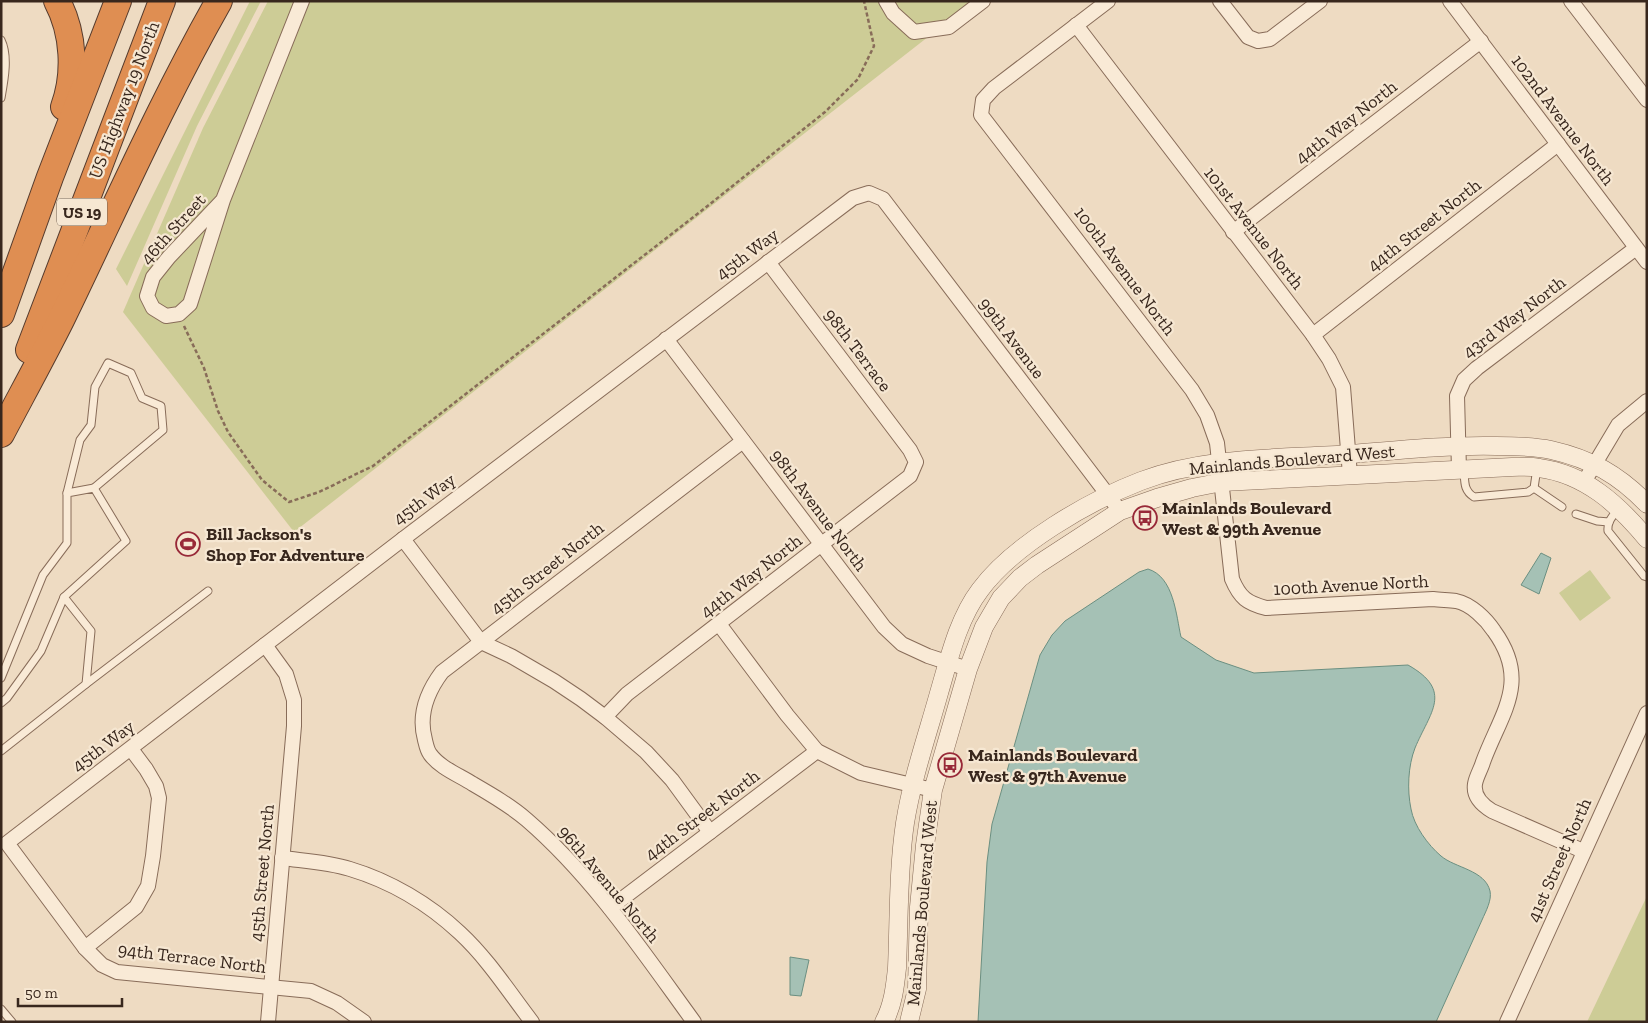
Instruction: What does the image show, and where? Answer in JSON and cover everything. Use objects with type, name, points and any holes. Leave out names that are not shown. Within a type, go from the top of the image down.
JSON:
[{"type":"highway","points":[[50,177],[57,127],[69,93],[72,61],[69,35],[57,1]]},
{"type":"highway","name":"US 19","points":[[1,314],[50,177],[118,1]]},
{"type":"highway","name":"US Highway 19 North","points":[[1,424],[162,1]]},
{"type":"highway","points":[[1,434],[60,321],[177,76],[219,1]]},
{"type":"street","name":"46th Street","points":[[223,200],[169,257],[153,277],[147,296],[153,308],[166,316],[179,314],[190,304],[223,200],[302,1]]},
{"type":"street","points":[[886,1],[893,13],[914,32],[949,27],[983,1]]},
{"type":"street","points":[[1076,25],[1108,1]]},
{"type":"street","points":[[1220,1],[1248,37],[1258,41],[1270,38],[1320,1]]},
{"type":"street","name":"102nd Avenue North","points":[[1450,1],[1647,262]]},
{"type":"street","points":[[1571,1],[1647,100]]},
{"type":"street","name":"100th Avenue North","points":[[1076,25],[994,88],[983,100],[981,115],[1192,390],[1207,415],[1217,443],[1232,579],[1237,592],[1250,604],[1266,608],[1433,599],[1457,602],[1473,610],[1488,622],[1501,640],[1510,661],[1512,684],[1507,708],[1475,785],[1477,797],[1482,806],[1583,851]]},
{"type":"street","name":"101st Avenue North","points":[[1076,25],[1313,335],[1328,359],[1343,387],[1350,475]]},
{"type":"street","name":"44th Way North","points":[[1233,232],[1480,41]]},
{"type":"street","name":"44th Street North","points":[[1313,335],[1558,144]]},
{"type":"street","name":"45th Way","points":[[7,843],[768,262],[853,198],[869,193]]},
{"type":"street","name":"99th Avenue","points":[[869,193],[883,199],[1120,511]]},
{"type":"street","name":"43rd Way North","points":[[1462,469],[1457,396],[1464,380],[1476,368],[1636,248]]},
{"type":"street","name":"98th Terrace","points":[[768,262],[910,450],[916,462]]},
{"type":"street","name":"98th Avenue North","points":[[666,339],[884,627],[902,644],[928,656],[968,670]]},
{"type":"street","points":[[1584,482],[1618,425],[1647,401]]},
{"type":"street","name":"45th Street North","points":[[429,753],[422,730],[424,706],[431,687],[442,672],[743,441]]},
{"type":"street","name":"Mainlands Boulevard West","points":[[884,1022],[889,1012],[894,992],[905,824],[913,785],[947,663],[963,620],[978,592],[1018,550],[1064,520],[1108,496],[1141,481],[1176,470],[1218,463],[1459,445],[1523,446],[1571,455],[1611,473],[1629,486],[1647,504]]},
{"type":"street","name":"44th Way North","points":[[605,717],[627,694],[910,476],[916,462]]},
{"type":"street","name":"Mainlands Boulevard West","points":[[909,1022],[917,989],[919,907],[933,790],[968,670],[984,627],[1001,598],[1037,564],[1120,511],[1157,498],[1222,482],[1462,469],[1537,468],[1562,473],[1584,482],[1608,498],[1614,515],[1647,539]]},
{"type":"street","points":[[403,539],[481,642],[511,656],[554,681],[605,717],[646,752],[665,773],[710,832]]},
{"type":"street","points":[[719,624],[787,715],[817,751],[861,772],[933,790]]},
{"type":"street","name":"45th Street North","points":[[265,645],[286,674],[294,700],[294,726],[268,1022]]},
{"type":"street","name":"41st Street North","points":[[1507,1022],[1647,713]]},
{"type":"street","points":[[85,948],[136,907],[148,886],[159,798],[156,786],[146,768],[131,749]]},
{"type":"street","name":"44th Street North","points":[[610,908],[817,751]]},
{"type":"street","name":"96th Avenue North","points":[[429,753],[443,767],[494,796],[526,819],[568,858],[610,908],[694,1022]]},
{"type":"street","name":"94th Terrace North","points":[[7,843],[85,948],[102,964],[117,972],[312,991],[338,1003],[364,1022]]},
{"type":"street","points":[[282,858],[348,868],[381,880],[408,894],[461,933],[482,956],[532,1022]]},
{"type":"lane","points":[[1,40],[5,64],[1,98]]},
{"type":"lane","points":[[1,678],[43,575],[66,543],[67,493],[80,440],[91,425],[95,387],[108,363],[131,373],[142,398],[160,406],[163,430],[94,488],[67,493]]},
{"type":"lane","points":[[1462,469],[1467,493],[1474,496],[1528,492],[1534,488],[1537,468]]},
{"type":"lane","points":[[1,702],[7,698],[41,651],[64,597],[126,540],[94,488]]},
{"type":"lane","points":[[1534,488],[1562,507]]},
{"type":"lane","points":[[1576,514],[1597,521],[1614,515]]},
{"type":"lane","points":[[1614,515],[1608,531],[1644,576],[1647,577]]},
{"type":"lane","points":[[1,751],[208,591]]},
{"type":"lane","points":[[64,597],[91,631],[86,684]]},
{"type":"lane","points":[[1,1008],[12,1022]]},
{"type":"path","points":[[183,325],[204,368],[218,411],[228,432],[262,480],[288,502],[319,492],[373,466],[705,208],[825,112],[858,80],[874,46],[864,1]]},
{"type":"shaded area","points":[[250,1],[261,1],[197,126],[127,286],[116,269]]},
{"type":"shaded area","points":[[268,1],[974,1],[294,532],[123,312],[203,128]]},
{"type":"shaded area","points":[[1541,553],[1551,558],[1539,594],[1521,585]]},
{"type":"shaded area","points":[[1148,569],[1157,573],[1169,588],[1181,637],[1216,660],[1254,673],[1408,665],[1431,684],[1434,693],[1432,713],[1415,748],[1410,770],[1409,794],[1413,815],[1422,835],[1436,852],[1447,860],[1482,878],[1490,891],[1487,909],[1436,1022],[978,1022],[987,862],[992,824],[1040,655],[1052,635],[1065,621],[1139,572]]},
{"type":"shaded area","points":[[1590,570],[1611,598],[1580,621],[1559,593]]},
{"type":"shaded area","points":[[1647,896],[1647,1022],[1587,1022]]},
{"type":"shaded area","points":[[790,957],[809,960],[801,996],[790,995]]},
{"type":"place","name":"Mainlands Boulevard West & 99th Avenue","points":[[1145,518]]},
{"type":"place","name":"Bill Jackson's Shop For Adventure","points":[[188,544]]},
{"type":"place","name":"Mainlands Boulevard West & 97th Avenue","points":[[950,765]]}]
